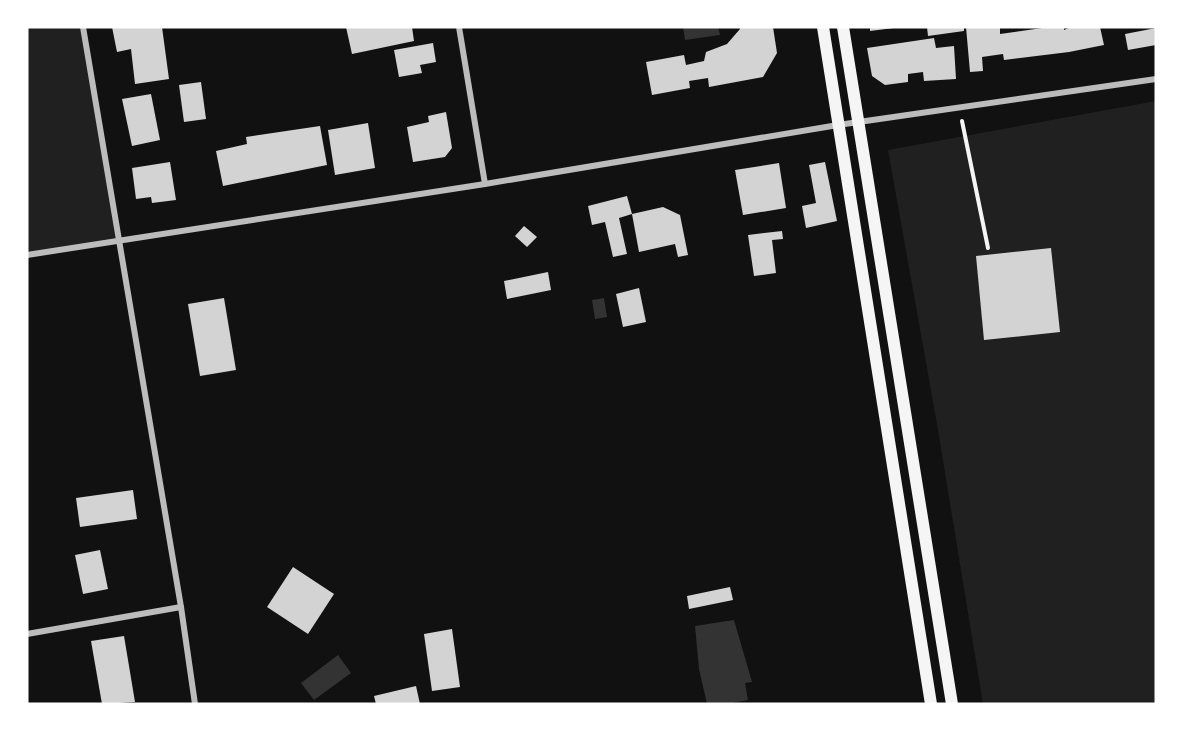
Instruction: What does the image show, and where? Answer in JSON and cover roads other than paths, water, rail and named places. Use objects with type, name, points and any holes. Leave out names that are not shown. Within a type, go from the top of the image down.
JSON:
[{"type":"main road","points":[[823,27],[931,704]]},
{"type":"main road","points":[[843,27],[952,704]]},
{"type":"street","points":[[83,27],[181,607],[195,704]]},
{"type":"street","points":[[459,27],[485,184]]},
{"type":"street","points":[[27,255],[485,184],[838,125],[1156,79]]},
{"type":"street","points":[[27,634],[181,607]]}]
